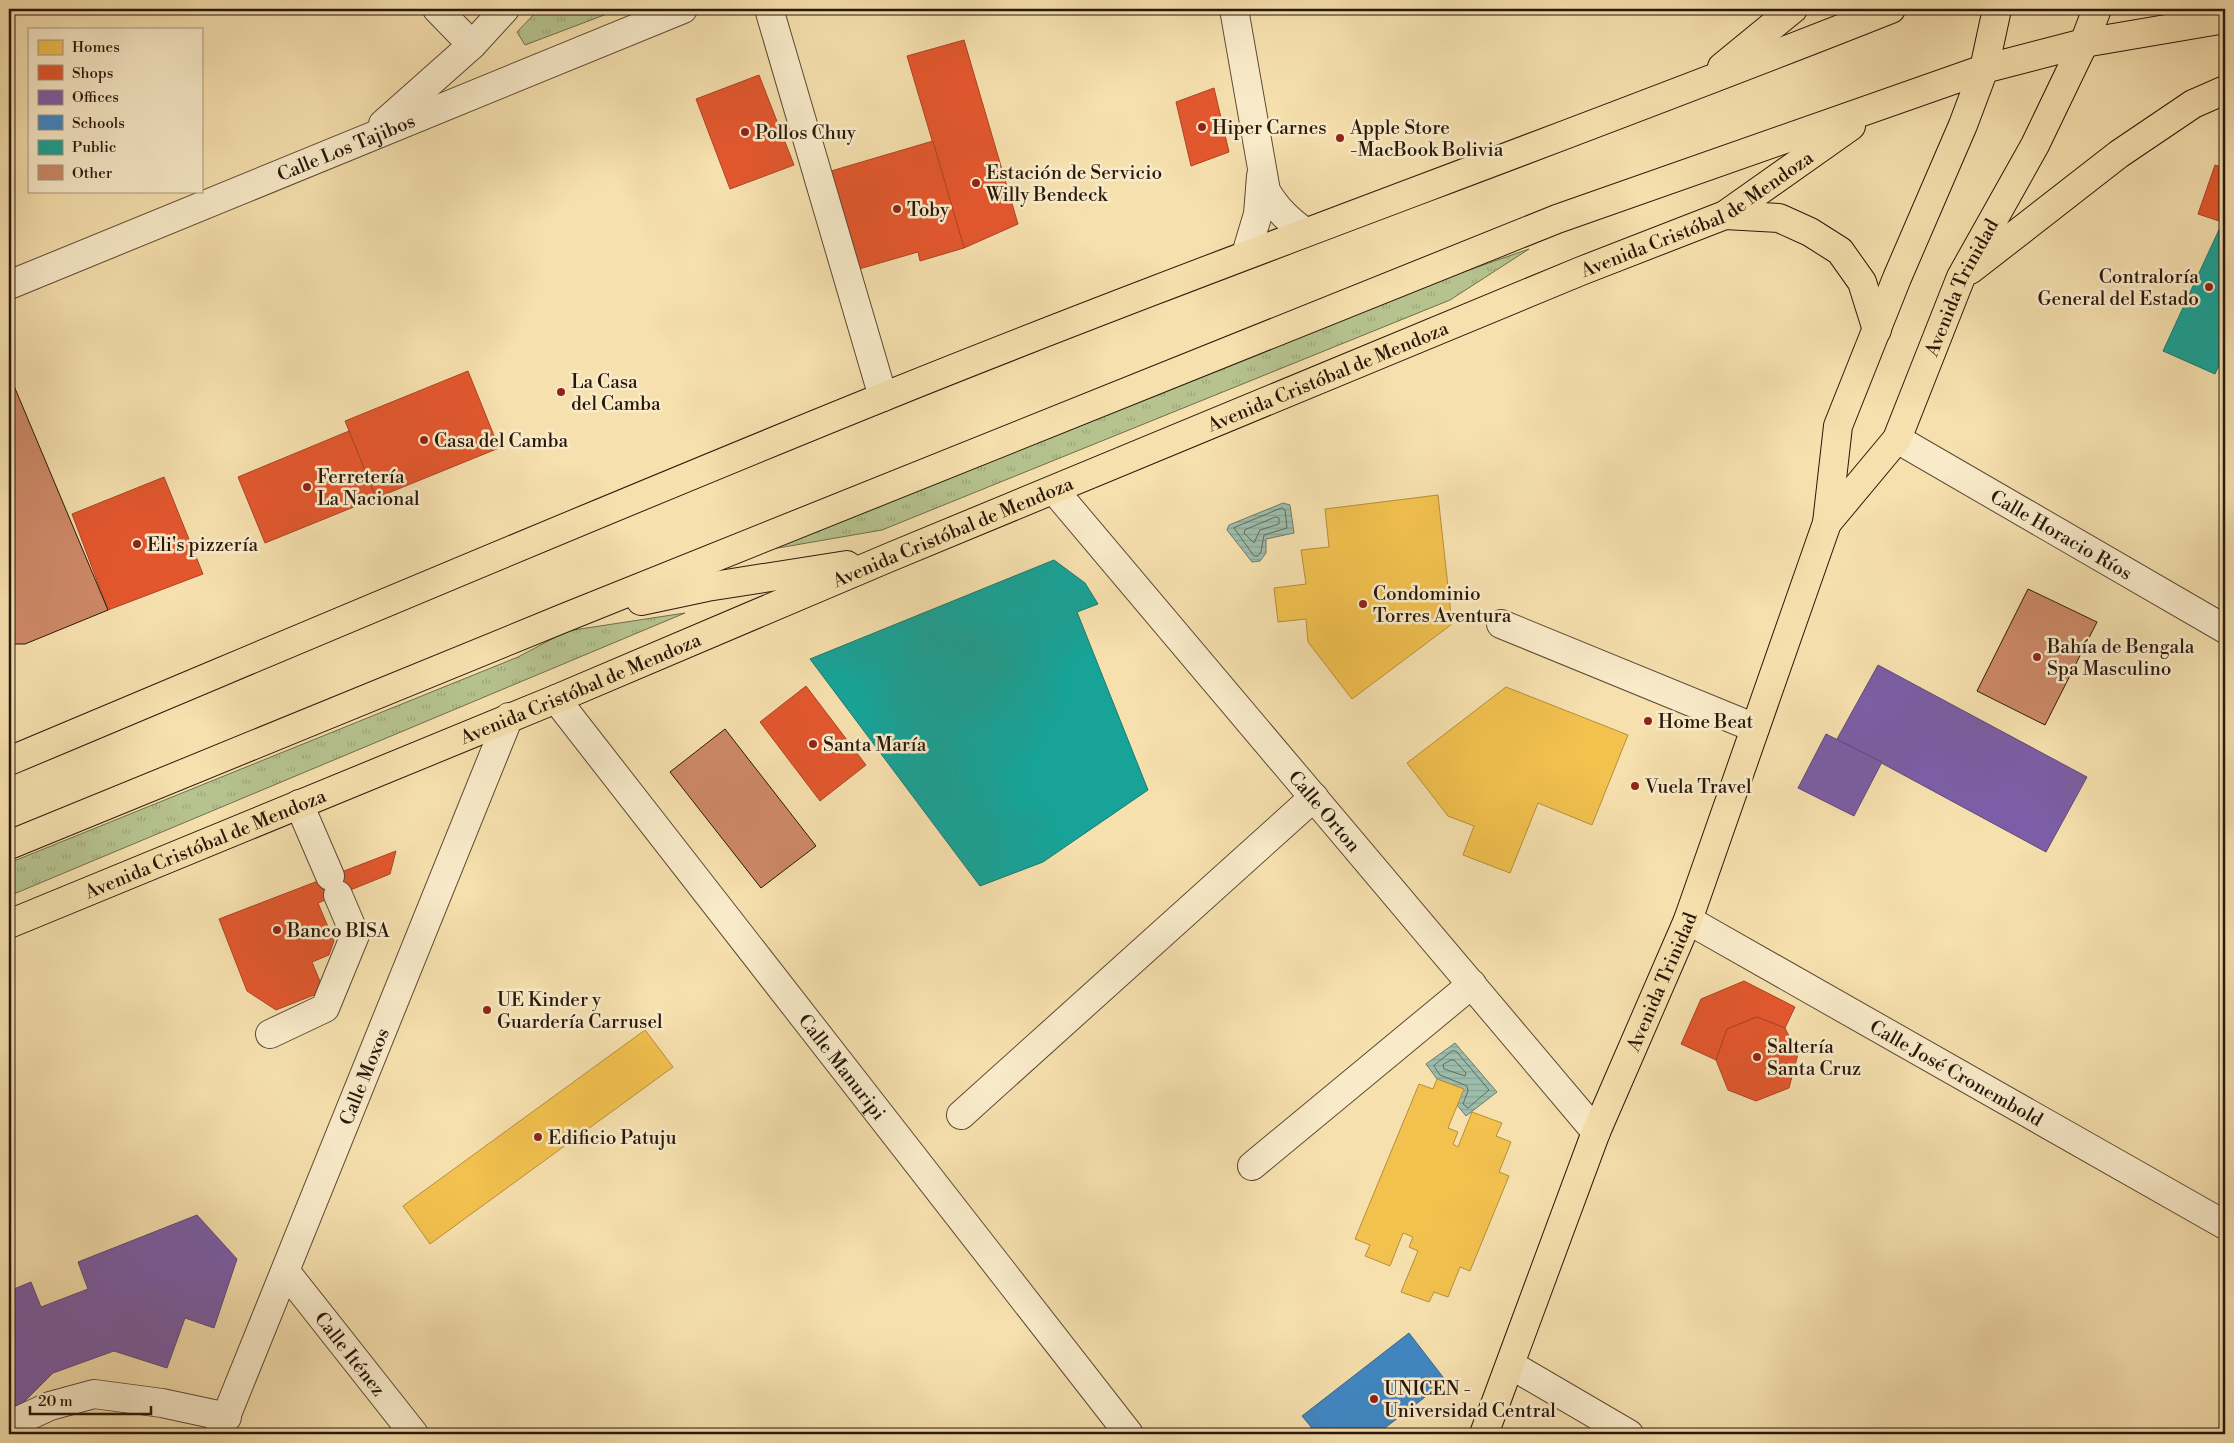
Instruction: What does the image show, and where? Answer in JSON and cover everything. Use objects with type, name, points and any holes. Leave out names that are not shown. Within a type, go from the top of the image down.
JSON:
[{"type":"main road","points":[[1701,84],[1793,9]]},
{"type":"main road","points":[[9,761],[884,397],[1246,254],[1701,84],[1891,9]]},
{"type":"main road","name":"Avenida Trinidad","points":[[1484,1434],[1596,1132],[1688,920],[1827,523],[1838,426],[1897,278],[1963,125],[1984,68],[1997,9]]},
{"type":"main road","name":"Avenida Trinidad","points":[[1827,523],[1897,440],[1961,277],[2027,160],[2084,43],[2097,9]]},
{"type":"main road","name":"Avenida Cristóbal de Mendoza","points":[[9,845],[564,618],[1557,219],[1879,107],[1984,68],[2084,43],[2225,18]]},
{"type":"main road","points":[[1961,277],[2119,154],[2193,104],[2225,90]]},
{"type":"main road","name":"Avenida Cristóbal de Mendoza","points":[[9,924],[556,699],[888,558],[1581,271],[1725,215],[1879,107]]},
{"type":"main road","points":[[1725,215],[1779,218],[1810,232],[1840,251],[1862,282],[1877,330]]},
{"type":"main road","points":[[564,618],[707,587],[888,558]]},
{"type":"street","points":[[437,9],[472,45]]},
{"type":"street","points":[[367,139],[472,45],[505,9]]},
{"type":"street","name":"Calle Los Tajibos","points":[[9,285],[683,9]]},
{"type":"street","points":[[769,9],[884,397]]},
{"type":"street","points":[[1234,9],[1261,172],[1266,191],[1276,207],[1289,221],[1305,232]]},
{"type":"street","points":[[1246,254],[1258,214],[1261,172]]},
{"type":"street","name":"Calle Horacio Ríos","points":[[1897,440],[2225,629]]},
{"type":"street","name":"Calle Orton","points":[[1054,490],[1596,1132]]},
{"type":"street","points":[[1501,624],[1755,728]]},
{"type":"street","name":"Calle Manuripi","points":[[556,699],[1129,1434]]},
{"type":"street","name":"Calle Moxos","points":[[223,1425],[509,717]]},
{"type":"street","points":[[961,1115],[1314,797]]},
{"type":"street","points":[[270,1034],[325,1008],[355,935],[299,804]]},
{"type":"street","name":"Calle José Cronembold","points":[[1688,920],[2225,1225]]},
{"type":"street","points":[[1252,1166],[1472,984]]},
{"type":"street","name":"Calle Iténez","points":[[286,1272],[414,1434]]},
{"type":"street","points":[[1511,1365],[1629,1434]]},
{"type":"street","points":[[9,1425],[50,1406],[94,1394],[162,1403],[223,1425]]},
{"type":"green space","points":[[539,9],[620,9],[525,45],[517,32]]},
{"type":"green space","points":[[1529,249],[1450,300],[882,530],[755,552],[1380,301]]},
{"type":"green space","points":[[685,613],[9,896],[9,863],[518,657],[567,631]]},
{"type":"water","points":[[1283,503],[1290,505],[1294,533],[1266,539],[1266,553],[1260,561],[1252,562],[1227,530],[1229,525]]},
{"type":"water","points":[[1455,1043],[1497,1092],[1466,1116],[1457,1105],[1463,1089],[1437,1079],[1426,1064]]},
{"type":"building: Homes","name":"Condominio Torres Aventura","points":[[1438,495],[1452,624],[1352,699],[1308,642],[1306,619],[1278,622],[1274,588],[1306,584],[1301,550],[1329,547],[1325,509]]},
{"type":"building: Homes","points":[[1506,687],[1628,735],[1592,825],[1538,803],[1510,873],[1463,855],[1474,826],[1448,816],[1407,763]]},
{"type":"building: Homes","name":"Edificio Patuju","points":[[645,1030],[673,1067],[430,1244],[403,1206]]},
{"type":"building: Homes","points":[[1437,1079],[1464,1089],[1448,1128],[1458,1132],[1453,1144],[1458,1147],[1472,1112],[1502,1123],[1496,1136],[1511,1142],[1499,1172],[1509,1176],[1470,1271],[1460,1267],[1448,1297],[1434,1292],[1429,1302],[1401,1292],[1418,1251],[1409,1247],[1413,1237],[1403,1233],[1390,1266],[1365,1256],[1370,1245],[1355,1239],[1419,1084],[1433,1089]]},
{"type":"building: Shops","name":"Estación de Servicio Willy Bendeck","points":[[964,40],[1018,224],[964,248],[907,56]]},
{"type":"building: Shops","name":"Pollos Chuy","points":[[759,75],[794,165],[730,189],[696,99]]},
{"type":"building: Shops","name":"Hiper Carnes","points":[[1214,88],[1229,152],[1191,166],[1176,102]]},
{"type":"building: Shops","name":"Toby","points":[[933,141],[964,248],[920,261],[918,252],[859,269],[831,171]]},
{"type":"building: Shops","points":[[2215,165],[2225,168],[2225,223],[2198,214]]},
{"type":"building: Shops","name":"Casa del Camba","points":[[468,371],[499,448],[376,498],[345,421]]},
{"type":"building: Shops","name":"Ferretería La Nacional","points":[[349,431],[376,498],[265,543],[238,477]]},
{"type":"building: Shops","name":"Eli's pizzería","points":[[164,477],[203,574],[108,610],[72,514]]},
{"type":"building: Shops","name":"Santa María","points":[[806,686],[866,765],[820,801],[760,722]]},
{"type":"building: Shops","name":"Banco BISA","points":[[396,851],[390,874],[318,903],[334,941],[329,955],[312,962],[324,991],[276,1010],[247,991],[219,919]]},
{"type":"building: Shops","name":"Saltería Santa Cruz","points":[[1744,981],[1795,1007],[1785,1028],[1757,1017],[1727,1029],[1716,1060],[1681,1044],[1701,999]]},
{"type":"building: Shops","name":"Saltería Santa Cruz","points":[[1757,1017],[1785,1028],[1798,1054],[1789,1088],[1756,1101],[1728,1090],[1716,1060],[1727,1029]]},
{"type":"building: Offices","points":[[1878,665],[2087,777],[2046,852],[1837,739]]},
{"type":"building: Offices","points":[[1826,734],[1882,762],[1854,816],[1798,788]]},
{"type":"building: Offices","points":[[197,1215],[237,1259],[214,1328],[185,1318],[167,1368],[114,1351],[53,1373],[9,1417],[9,1291],[31,1282],[41,1307],[88,1289],[78,1262]]},
{"type":"building: Schools","name":"UNICEN - Universidad Central","points":[[1409,1333],[1446,1381],[1377,1434],[1317,1434],[1302,1416]]},
{"type":"building: Public","name":"Contraloría General del Estado","points":[[2223,221],[2225,222],[2225,352],[2215,374],[2163,351]]},
{"type":"building: Public","points":[[1054,560],[1085,583],[1098,604],[1077,612],[1148,790],[1043,862],[980,886],[810,659]]},
{"type":"building: Other","points":[[9,374],[108,610],[25,644],[9,644]]},
{"type":"building: Other","name":"Bahía de Bengala Spa Masculino","points":[[2028,589],[2097,622],[2045,725],[1977,691]]},
{"type":"building: Other","points":[[725,729],[816,846],[761,888],[670,772]]},
{"type":"place","name":"Hiper Carnes","points":[[1202,127]]},
{"type":"place","name":"Pollos Chuy","points":[[745,132]]},
{"type":"place","name":"Apple Store -MacBook Bolivia","points":[[1340,138]]},
{"type":"place","name":"Estación de Servicio Willy Bendeck","points":[[976,183]]},
{"type":"place","name":"Toby","points":[[897,209]]},
{"type":"place","name":"Contraloría General del Estado","points":[[2209,287]]},
{"type":"place","name":"La Casa del Camba","points":[[561,392]]},
{"type":"place","name":"Casa del Camba","points":[[424,440]]},
{"type":"place","name":"Ferretería La Nacional","points":[[307,487]]},
{"type":"place","name":"Eli's pizzería","points":[[137,544]]},
{"type":"place","name":"Condominio Torres Aventura","points":[[1363,604]]},
{"type":"place","name":"Bahía de Bengala Spa Masculino","points":[[2037,657]]},
{"type":"place","name":"Home Beat","points":[[1648,721]]},
{"type":"place","name":"Santa María","points":[[813,744]]},
{"type":"place","name":"Vuela Travel","points":[[1635,786]]},
{"type":"place","name":"Banco BISA","points":[[277,930]]},
{"type":"place","name":"UE Kinder y Guardería Carrusel","points":[[487,1010]]},
{"type":"place","name":"Saltería Santa Cruz","points":[[1757,1057]]},
{"type":"place","name":"Edificio Patuju","points":[[538,1137]]},
{"type":"place","name":"UNICEN - Universidad Central","points":[[1374,1399]]}]
